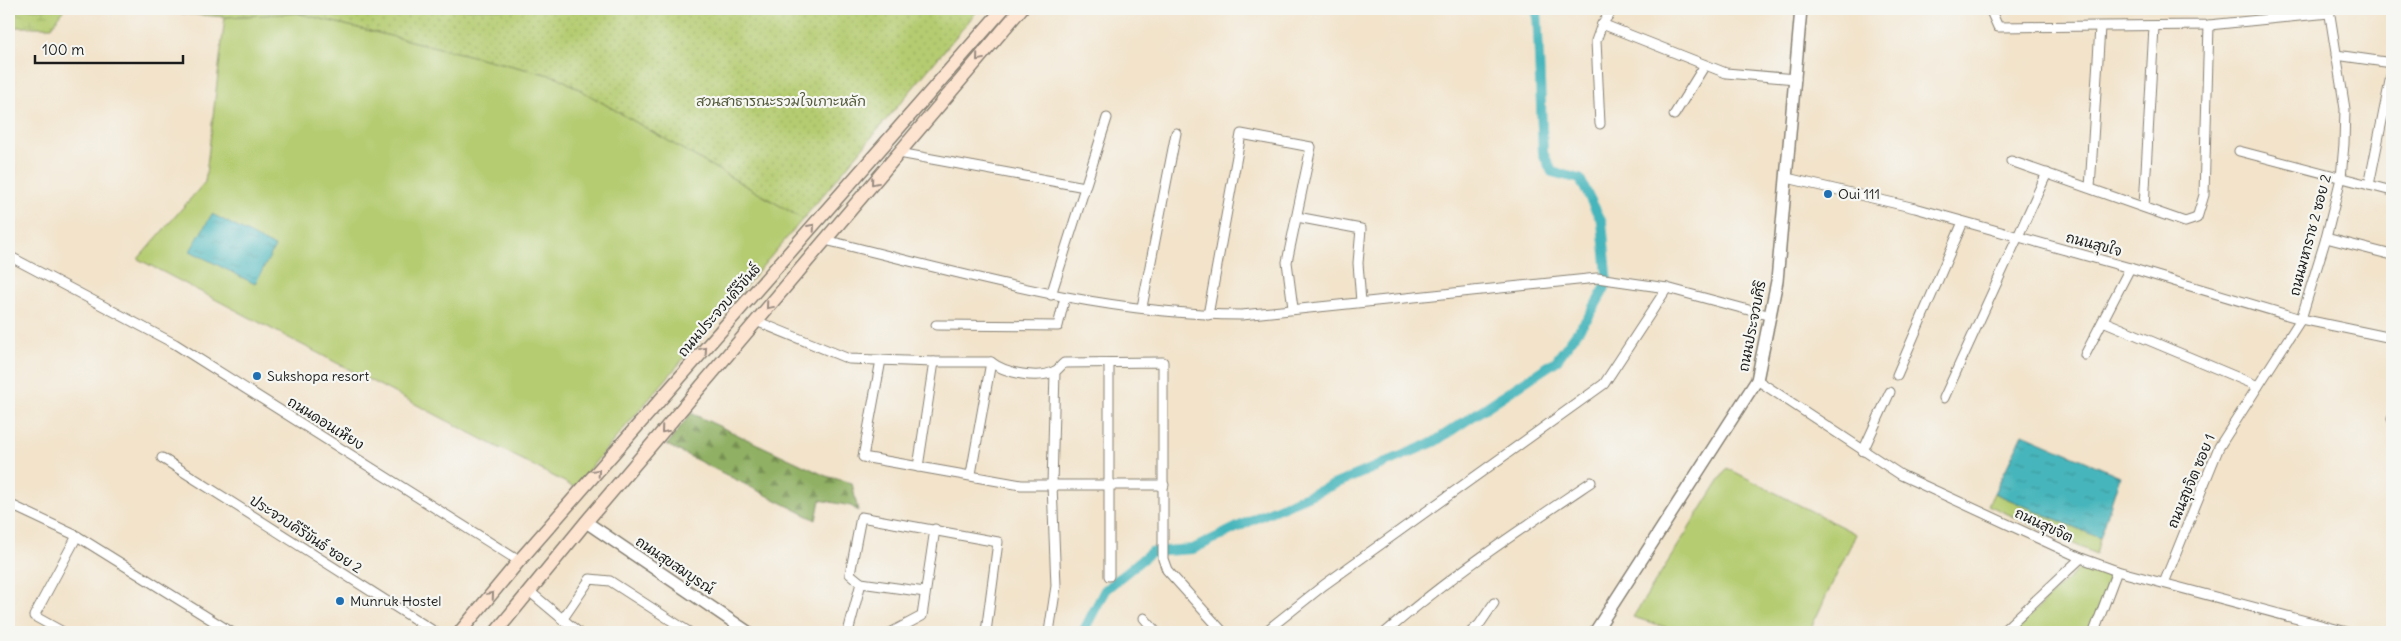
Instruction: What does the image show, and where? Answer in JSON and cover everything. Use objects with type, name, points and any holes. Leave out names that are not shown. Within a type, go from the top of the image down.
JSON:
[{"type":"main road","points":[[496,632],[586,522],[1021,9]]},
{"type":"main road","name":"ถนนประจวบคีรีขันธ์","points":[[460,632],[520,560],[1001,11]]},
{"type":"street","points":[[1600,124],[1596,41],[1602,24],[1613,9]]},
{"type":"street","name":"ถนนประจวบศิริ","points":[[1595,632],[1757,380],[1777,281],[1801,9]]},
{"type":"street","points":[[1990,9],[1998,27],[2100,28],[2209,25],[2329,11]]},
{"type":"street","name":"ถนนมหาราช 2 ซอย 2","points":[[2300,319],[2326,238],[2341,178],[2345,109],[2329,11]]},
{"type":"street","points":[[1602,24],[1726,73],[1796,79]]},
{"type":"street","points":[[2011,161],[2185,222],[2197,218],[2204,195],[2209,25]]},
{"type":"street","points":[[2144,207],[2154,27]]},
{"type":"street","points":[[2090,188],[2100,28]]},
{"type":"street","points":[[2336,55],[2392,63]]},
{"type":"street","points":[[1674,115],[1705,65]]},
{"type":"street","points":[[2369,185],[2392,71]]},
{"type":"street","points":[[1051,295],[1107,118]]},
{"type":"street","points":[[1142,307],[1176,133]]},
{"type":"street","points":[[1208,315],[1241,134],[1310,147],[1287,262],[1293,308]]},
{"type":"street","points":[[2239,151],[2392,191]]},
{"type":"street","points":[[899,153],[1085,187]]},
{"type":"street","points":[[1944,398],[2047,173]]},
{"type":"street","name":"ถนนสุขใจ","points":[[1787,178],[1914,208],[2130,268],[2300,319],[2392,338]]},
{"type":"street","points":[[1297,217],[1362,229],[1358,263],[1361,302]]},
{"type":"street","points":[[1897,375],[1963,222]]},
{"type":"street","points":[[2326,238],[2392,255]]},
{"type":"street","points":[[825,240],[1051,295],[1208,315],[1242,315],[1293,308],[1597,278],[1667,288],[1771,316]]},
{"type":"street","name":"ถนนดอนเหียง","points":[[9,256],[175,344],[520,560]]},
{"type":"street","points":[[2086,355],[2130,268]]},
{"type":"street","points":[[1264,632],[1324,585],[1604,384],[1667,288]]},
{"type":"street","points":[[936,325],[1058,326],[1065,297]]},
{"type":"street","name":"ถนนสุขจิต ซอย 1","points":[[2164,583],[2219,447],[2300,319]]},
{"type":"street","points":[[2103,321],[2258,386]]},
{"type":"street","points":[[756,322],[849,359],[991,362],[1000,369],[1032,375],[1055,371],[1064,363],[1163,362],[1163,558],[1167,570],[1223,632]]},
{"type":"street","points":[[881,360],[863,457],[971,474],[1020,485],[1164,485]]},
{"type":"street","points":[[918,467],[934,362]]},
{"type":"street","points":[[971,474],[991,362]]},
{"type":"street","points":[[1109,364],[1109,576]]},
{"type":"street","points":[[1049,632],[1056,586],[1052,485],[1055,371]]},
{"type":"street","name":"ถนนสุขจิต","points":[[1757,380],[1901,475],[2081,558],[2117,571],[2328,630],[2347,632]]},
{"type":"street","points":[[1863,451],[1890,392]]},
{"type":"street","name":"ประจวบคีรีขันธ์ ซอย 2","points":[[162,458],[435,632]]},
{"type":"street","points":[[1386,632],[1415,607],[1502,542],[1591,482]]},
{"type":"street","points":[[9,504],[77,536],[231,632]]},
{"type":"street","points":[[924,592],[861,583],[850,574],[861,517],[998,542],[986,632]]},
{"type":"street","name":"ถนนสุขสมบูรณ์","points":[[586,522],[748,632]]},
{"type":"street","points":[[892,632],[922,616],[934,529]]},
{"type":"street","points":[[62,632],[34,616],[77,536]]},
{"type":"street","points":[[2002,632],[2081,558]]},
{"type":"street","points":[[2094,632],[2117,571]]},
{"type":"street","points":[[562,620],[590,579],[610,581],[689,632]]},
{"type":"street","points":[[848,632],[861,583]]},
{"type":"street","points":[[529,590],[578,632]]},
{"type":"street","points":[[1471,632],[1480,625],[1494,602]]},
{"type":"street","points":[[1144,618],[1156,632]]},
{"type":"green space","points":[[9,9],[64,9],[52,27],[9,27]]},
{"type":"green space","points":[[128,9],[381,9],[225,17]]},
{"type":"green space","name":"สวนสาธารณะรวมใจเกาะหลัก","points":[[381,9],[979,9],[803,219],[558,77],[297,13]]},
{"type":"green space","points":[[297,13],[558,77],[803,219],[574,487],[138,259],[205,182],[225,17]]},
{"type":"green space","points":[[691,413],[826,476],[852,483],[858,511],[851,506],[820,500],[816,520],[667,445]]},
{"type":"green space","points":[[1727,468],[1856,534],[1809,632],[1681,632],[1633,617]]},
{"type":"green space","points":[[1994,493],[2100,538],[2096,554],[1988,505]]},
{"type":"green space","points":[[2084,564],[2110,574],[2091,632],[2013,632]]},
{"type":"water","points":[[212,214],[275,247],[255,284],[190,251]]},
{"type":"water","points":[[2023,434],[2120,476],[2100,538],[1994,493]]},
{"type":"waterway","points":[[1083,632],[1105,590],[1151,552],[1193,549],[1258,517],[1434,442],[1556,361],[1589,316],[1605,288],[1607,274],[1602,222],[1580,179],[1552,172],[1543,153],[1537,9]]},
{"type":"place","name":"Oui 111","points":[[1828,194]]},
{"type":"place","name":"Sukshopa resort","points":[[257,376]]},
{"type":"place","name":"Munruk Hostel","points":[[340,601]]}]
